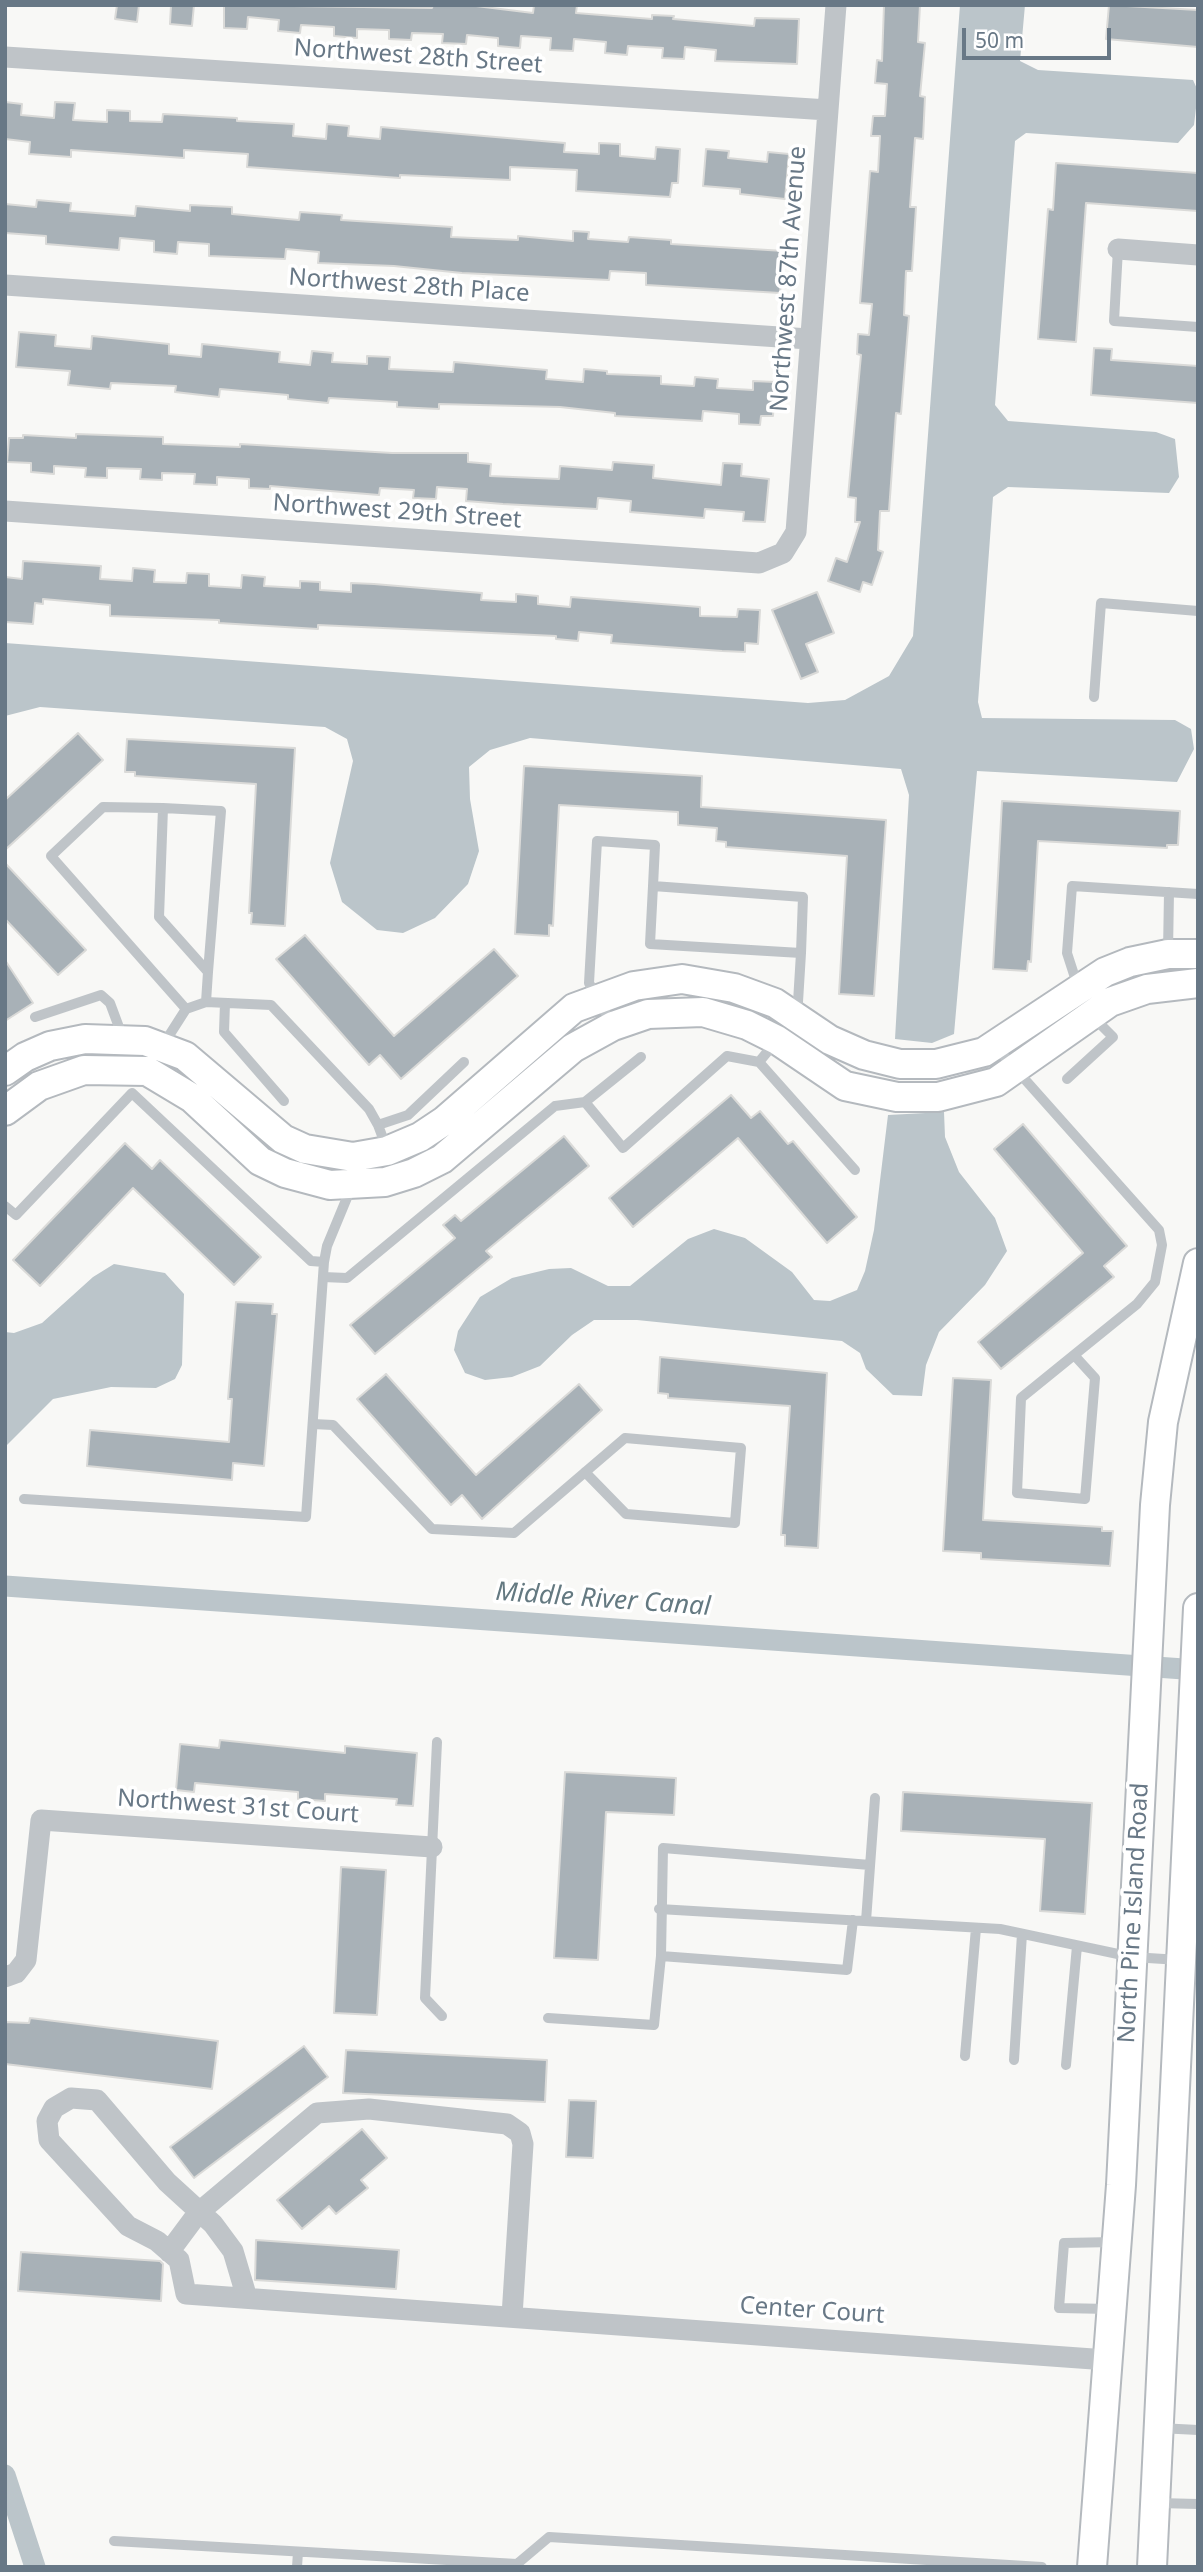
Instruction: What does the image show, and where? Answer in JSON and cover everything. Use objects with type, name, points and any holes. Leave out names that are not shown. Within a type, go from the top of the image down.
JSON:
[{"type":"street","name":"Northwest 87th Avenue","points":[[783,553],[796,532],[836,5]]},
{"type":"street","name":"Northwest 28th Street","points":[[5,57],[828,110]]},
{"type":"street","points":[[1118,249],[1198,255]]},
{"type":"street","name":"Northwest 28th Place","points":[[5,285],[809,340]]},
{"type":"street","name":"Northwest 29th Street","points":[[5,511],[759,563],[783,553]]},
{"type":"street","points":[[5,1071],[25,1057],[50,1046],[85,1039],[123,1038],[150,1066],[192,1098],[260,1161],[306,1180],[353,1171],[390,1157],[444,1121],[574,1008],[634,986],[682,979],[745,991],[780,1034],[845,1086],[897,1097],[938,1097],[996,1082],[1015,1069],[1084,1002],[1105,972],[1130,962],[1168,954],[1198,954]]},
{"type":"street","points":[[390,1157],[442,1159],[573,1048],[613,1026],[648,1014],[703,1012],[780,1034],[830,1040],[864,1055],[900,1064],[936,1064],[962,1060],[1084,1002],[1110,1002],[1147,989],[1198,983]]},
{"type":"street","points":[[5,1111],[39,1086],[84,1070],[150,1066]]},
{"type":"street","name":"North Pine Island Road","points":[[1092,2567],[1117,2242],[1147,1623],[1163,1422],[1196,1278]]},
{"type":"street","name":"North Pine Island Road","points":[[1156,2566],[1158,2428],[1197,1616]]},
{"type":"street","name":"Northwest 31st Court","points":[[11,1975],[26,1960],[41,1820],[432,1847]]},
{"type":"street","points":[[247,2298],[233,2251],[213,2224],[198,2213],[97,2100],[71,2098],[54,2108],[47,2121],[48,2140],[128,2226],[169,2252],[198,2213],[317,2113],[369,2109],[507,2124],[520,2133],[523,2144],[512,2316]]},
{"type":"street","name":"Center Court","points":[[169,2252],[179,2260],[186,2294],[1107,2360]]},
{"type":"lane","points":[[1118,249],[1114,321],[1198,327]]},
{"type":"lane","points":[[1094,697],[1101,603],[1198,611]]},
{"type":"lane","points":[[186,1009],[51,856],[103,807],[221,811],[205,1002]]},
{"type":"lane","points":[[163,808],[159,917],[208,972]]},
{"type":"lane","points":[[613,1026],[589,983],[597,841],[655,845],[650,944],[801,953]]},
{"type":"lane","points":[[585,1102],[623,1148],[727,1056],[780,1034],[798,1002],[803,897],[653,886]]},
{"type":"lane","points":[[1067,1079],[1113,1037],[1084,1002],[1067,953],[1072,886],[1198,894]]},
{"type":"lane","points":[[1168,954],[1169,892]]},
{"type":"lane","points":[[35,1017],[101,995],[110,1003],[123,1038]]},
{"type":"lane","points":[[5,1206],[16,1215],[150,1066],[173,1034],[186,1009],[205,1002],[271,1005],[369,1110],[390,1157]]},
{"type":"lane","points":[[225,1003],[224,1032],[284,1101]]},
{"type":"lane","points":[[780,1034],[855,1170]]},
{"type":"lane","points":[[995,1045],[1159,1230],[1160,1263],[1154,1282],[1137,1304],[1074,1355],[1021,1398],[1017,1493],[1085,1499],[1095,1378],[1074,1355]]},
{"type":"lane","points":[[323,1277],[347,1278],[555,1106],[585,1102],[641,1057]]},
{"type":"lane","points":[[390,1157],[408,1115],[464,1062]]},
{"type":"lane","points":[[150,1066],[311,1261],[324,1262]]},
{"type":"lane","points":[[24,1499],[306,1517],[324,1262],[353,1171]]},
{"type":"lane","points":[[313,1424],[333,1425],[432,1529],[514,1533],[585,1472],[625,1438],[741,1448],[735,1523],[625,1514],[585,1472]]},
{"type":"lane","points":[[436,1742],[425,1998],[442,2016]]},
{"type":"lane","points":[[866,1921],[875,1798]]},
{"type":"lane","points":[[548,2018],[654,2025],[661,1956],[659,1909],[663,1848],[870,1865]]},
{"type":"lane","points":[[659,1909],[976,1927],[1132,1957],[1180,1960]]},
{"type":"lane","points":[[661,1956],[847,1970],[853,1920]]},
{"type":"lane","points":[[965,2056],[976,1927]]},
{"type":"lane","points":[[1014,2060],[1022,1934]]},
{"type":"lane","points":[[1066,2065],[1077,1946]]},
{"type":"lane","points":[[1111,2309],[1059,2308],[1064,2243],[1117,2242]]},
{"type":"lane","points":[[1158,2428],[1198,2430]]},
{"type":"lane","points":[[1155,2503],[1198,2504]]},
{"type":"lane","points":[[114,2542],[517,2564],[549,2537],[854,2561],[1042,2567]]},
{"type":"lane","points":[[297,2567],[298,2552]]},
{"type":"shaded area","points":[[960,5],[1025,5],[1020,61],[1038,70],[1193,80],[1198,91],[1194,125],[1178,143],[1026,133],[1015,141],[995,405],[1008,421],[1156,432],[1175,439],[1179,477],[1169,493],[1008,487],[993,497],[978,702],[982,718],[1175,720],[1191,729],[1194,749],[1177,782],[977,771],[954,1034],[932,1043],[895,1039],[909,795],[901,769],[530,738],[490,750],[469,767],[470,799],[479,851],[468,884],[435,918],[403,933],[377,930],[342,902],[330,863],[353,761],[347,739],[325,727],[40,707],[5,716],[5,643],[808,703],[845,700],[889,676],[913,636]]},
{"type":"shaded area","points":[[944,1112],[945,1137],[959,1172],[995,1218],[1007,1251],[985,1285],[939,1332],[926,1365],[922,1396],[893,1395],[866,1369],[860,1353],[842,1341],[637,1320],[594,1320],[572,1335],[540,1366],[512,1377],[485,1380],[465,1373],[454,1350],[458,1331],[480,1297],[512,1278],[549,1269],[571,1268],[608,1286],[630,1286],[688,1239],[714,1229],[745,1238],[792,1272],[814,1300],[830,1301],[857,1290],[865,1271],[874,1230],[888,1115]]},
{"type":"shaded area","points":[[114,1264],[165,1273],[184,1294],[182,1365],[175,1379],[156,1388],[111,1387],[53,1399],[5,1447],[5,1332],[14,1333],[42,1323],[93,1277]]},
{"type":"building","points":[[117,5],[139,5],[137,22],[115,19]]},
{"type":"building","points":[[171,5],[194,5],[192,26],[170,24]]},
{"type":"building","points":[[224,5],[432,8],[433,5],[468,5],[533,13],[534,5],[577,5],[576,13],[652,19],[652,15],[674,16],[673,19],[754,26],[755,18],[799,19],[797,64],[715,61],[716,50],[685,47],[684,59],[662,58],[663,48],[628,46],[627,55],[605,53],[606,42],[574,39],[573,51],[550,50],[551,38],[521,36],[520,48],[498,46],[498,38],[467,35],[466,44],[442,43],[443,34],[412,33],[411,40],[389,39],[389,30],[357,29],[357,38],[334,36],[334,27],[301,25],[300,33],[278,31],[279,20],[248,17],[247,29],[224,28]]},
{"type":"building","points":[[884,5],[920,5],[918,42],[925,43],[920,96],[925,97],[923,139],[915,138],[910,207],[916,207],[912,271],[906,271],[904,315],[909,316],[901,414],[896,413],[889,511],[880,511],[878,550],[883,552],[872,585],[863,582],[860,592],[828,581],[836,558],[847,562],[860,522],[855,522],[856,498],[848,497],[861,355],[857,354],[858,334],[869,335],[872,304],[860,303],[870,171],[878,172],[880,136],[871,136],[873,116],[885,116],[887,84],[875,83],[877,60],[882,61]]},
{"type":"building","points":[[1109,5],[1198,10],[1198,47],[1106,39]]},
{"type":"building","points":[[5,102],[22,104],[21,115],[54,118],[55,102],[75,103],[73,120],[107,122],[107,110],[130,111],[130,121],[162,122],[163,114],[294,124],[293,136],[326,139],[327,124],[349,126],[348,136],[380,139],[381,127],[565,143],[564,152],[599,154],[599,143],[620,144],[620,156],[655,159],[656,147],[680,149],[678,183],[672,183],[670,197],[576,191],[577,170],[510,167],[510,180],[400,175],[400,178],[247,167],[248,154],[184,150],[184,158],[71,150],[71,157],[29,154],[30,142],[5,139]]},
{"type":"building","points":[[706,149],[729,151],[728,158],[767,162],[768,152],[789,154],[785,199],[740,194],[740,189],[703,186]]},
{"type":"building","points":[[1056,163],[1198,173],[1198,211],[1086,203],[1076,342],[1038,339],[1048,209],[1053,210]]},
{"type":"building","points":[[37,200],[71,203],[70,211],[135,216],[136,206],[190,211],[190,205],[232,207],[232,214],[299,220],[300,212],[342,215],[341,220],[452,227],[451,237],[518,240],[518,236],[573,241],[573,231],[589,232],[588,239],[628,242],[629,237],[671,240],[671,244],[784,251],[780,293],[646,285],[646,273],[610,271],[609,280],[462,273],[394,266],[318,263],[319,252],[286,249],[285,259],[209,256],[209,244],[178,242],[177,254],[154,252],[154,241],[120,238],[119,250],[46,244],[46,236],[5,233],[5,204],[36,207]]},
{"type":"building","points":[[19,332],[56,335],[55,346],[91,349],[92,336],[169,344],[169,354],[201,357],[202,344],[280,352],[279,362],[310,365],[312,351],[333,353],[332,362],[367,364],[367,356],[390,357],[389,369],[453,372],[454,362],[547,370],[546,379],[583,382],[584,369],[607,371],[607,374],[661,376],[661,384],[694,386],[695,377],[718,379],[717,388],[753,390],[753,381],[775,382],[773,416],[761,416],[760,425],[739,424],[739,414],[703,411],[702,421],[615,416],[615,413],[560,407],[439,404],[439,409],[397,407],[397,402],[329,398],[328,403],[288,399],[288,395],[220,389],[219,397],[175,392],[176,386],[111,383],[110,389],[68,385],[70,371],[16,367]]},
{"type":"building","points":[[1094,348],[1112,349],[1111,360],[1198,366],[1198,403],[1091,395]]},
{"type":"building","points":[[76,434],[163,437],[163,444],[240,447],[240,444],[392,453],[468,453],[468,462],[491,464],[490,476],[559,479],[560,466],[612,470],[613,462],[654,465],[653,478],[721,485],[723,463],[742,464],[741,476],[769,479],[765,522],[743,521],[744,512],[705,509],[704,518],[630,512],[631,501],[598,498],[597,509],[503,504],[466,501],[467,489],[437,487],[436,499],[413,498],[414,490],[380,488],[379,495],[270,486],[270,489],[249,488],[249,479],[217,477],[217,485],[194,484],[195,474],[162,473],[162,480],[140,479],[141,469],[107,468],[107,478],[85,477],[86,468],[54,466],[54,474],[31,472],[31,463],[7,462],[9,438],[23,438],[23,435],[76,438]]},
{"type":"building","points":[[23,561],[101,566],[100,579],[132,581],[133,568],[155,570],[154,582],[186,583],[187,573],[209,574],[209,586],[241,588],[242,575],[265,577],[264,586],[300,588],[300,581],[320,582],[320,590],[351,592],[351,583],[374,584],[482,593],[481,600],[516,602],[516,594],[538,596],[538,604],[570,607],[571,597],[700,607],[700,616],[737,617],[738,609],[760,610],[758,644],[745,643],[745,652],[611,643],[612,635],[579,632],[578,641],[556,639],[556,636],[318,625],[318,629],[219,623],[219,620],[110,616],[110,605],[43,599],[43,604],[35,603],[33,624],[5,622],[5,577],[22,579]]},
{"type":"building","points":[[817,592],[834,633],[806,644],[818,672],[801,679],[772,610]]},
{"type":"building","points":[[78,733],[103,760],[5,850],[5,800]]},
{"type":"building","points":[[127,739],[295,748],[285,926],[251,924],[252,913],[249,913],[256,784],[135,776],[135,772],[125,772]]},
{"type":"building","points":[[524,766],[702,776],[701,807],[886,820],[874,996],[839,994],[847,856],[726,847],[726,842],[716,841],[717,828],[678,825],[678,812],[559,805],[553,926],[549,925],[549,936],[515,934]]},
{"type":"building","points":[[1002,801],[1180,811],[1178,845],[1167,845],[1167,848],[1038,841],[1031,962],[1028,961],[1027,971],[993,969]]},
{"type":"building","points":[[5,863],[86,950],[58,975],[5,919]]},
{"type":"building","points":[[305,935],[394,1036],[494,949],[518,976],[401,1079],[380,1055],[369,1065],[276,959]]},
{"type":"building","points":[[5,960],[33,1003],[5,1021]]},
{"type":"building","points":[[731,1095],[751,1118],[760,1111],[788,1144],[793,1141],[857,1217],[827,1243],[738,1138],[633,1227],[609,1198]]},
{"type":"building","points":[[1023,1124],[1127,1246],[1104,1266],[1114,1277],[1001,1369],[978,1342],[1083,1253],[994,1149]]},
{"type":"building","points":[[564,1136],[589,1166],[486,1251],[492,1257],[375,1354],[350,1325],[455,1238],[443,1225],[455,1215],[461,1221]]},
{"type":"building","points":[[125,1143],[152,1169],[160,1160],[261,1257],[234,1285],[133,1188],[40,1286],[13,1260]]},
{"type":"building","points":[[236,1302],[273,1304],[272,1314],[277,1314],[264,1466],[233,1463],[232,1480],[87,1466],[90,1430],[229,1442],[232,1399],[228,1399]]},
{"type":"building","points":[[660,1357],[827,1373],[818,1548],[785,1546],[785,1535],[781,1535],[790,1406],[668,1398],[668,1394],[658,1393]]},
{"type":"building","points":[[386,1374],[476,1475],[579,1384],[602,1410],[482,1519],[462,1495],[451,1505],[357,1399]]},
{"type":"building","points":[[953,1378],[991,1380],[983,1520],[1102,1527],[1102,1531],[1113,1531],[1110,1566],[981,1559],[981,1553],[943,1551]]},
{"type":"building","points":[[220,1740],[345,1753],[345,1746],[417,1753],[413,1806],[396,1805],[397,1799],[325,1794],[325,1801],[298,1799],[298,1792],[195,1783],[194,1792],[176,1790],[180,1744],[219,1748]]},
{"type":"building","points":[[565,1772],[676,1778],[674,1815],[606,1812],[598,1960],[554,1958]]},
{"type":"building","points":[[903,1792],[1092,1803],[1085,1914],[1040,1911],[1045,1839],[901,1831]]},
{"type":"building","points":[[341,1867],[386,1870],[377,2015],[334,2013]]},
{"type":"building","points":[[30,2018],[218,2041],[212,2089],[5,2064],[5,2022],[29,2023]]},
{"type":"building","points":[[304,2046],[328,2077],[194,2178],[170,2147]]},
{"type":"building","points":[[346,2050],[547,2060],[545,2102],[343,2093]]},
{"type":"building","points":[[569,2100],[596,2101],[593,2158],[566,2157]]},
{"type":"building","points":[[362,2129],[387,2158],[361,2180],[368,2188],[336,2214],[329,2206],[302,2229],[277,2200]]},
{"type":"building","points":[[256,2240],[399,2250],[396,2289],[255,2280]]},
{"type":"building","points":[[21,2252],[160,2261],[163,2264],[161,2301],[18,2291]]},
{"type":"waterway","name":"Middle River Canal","points":[[5,1586],[1198,1670]]},
{"type":"waterway","points":[[5,2475],[35,2567]]}]
